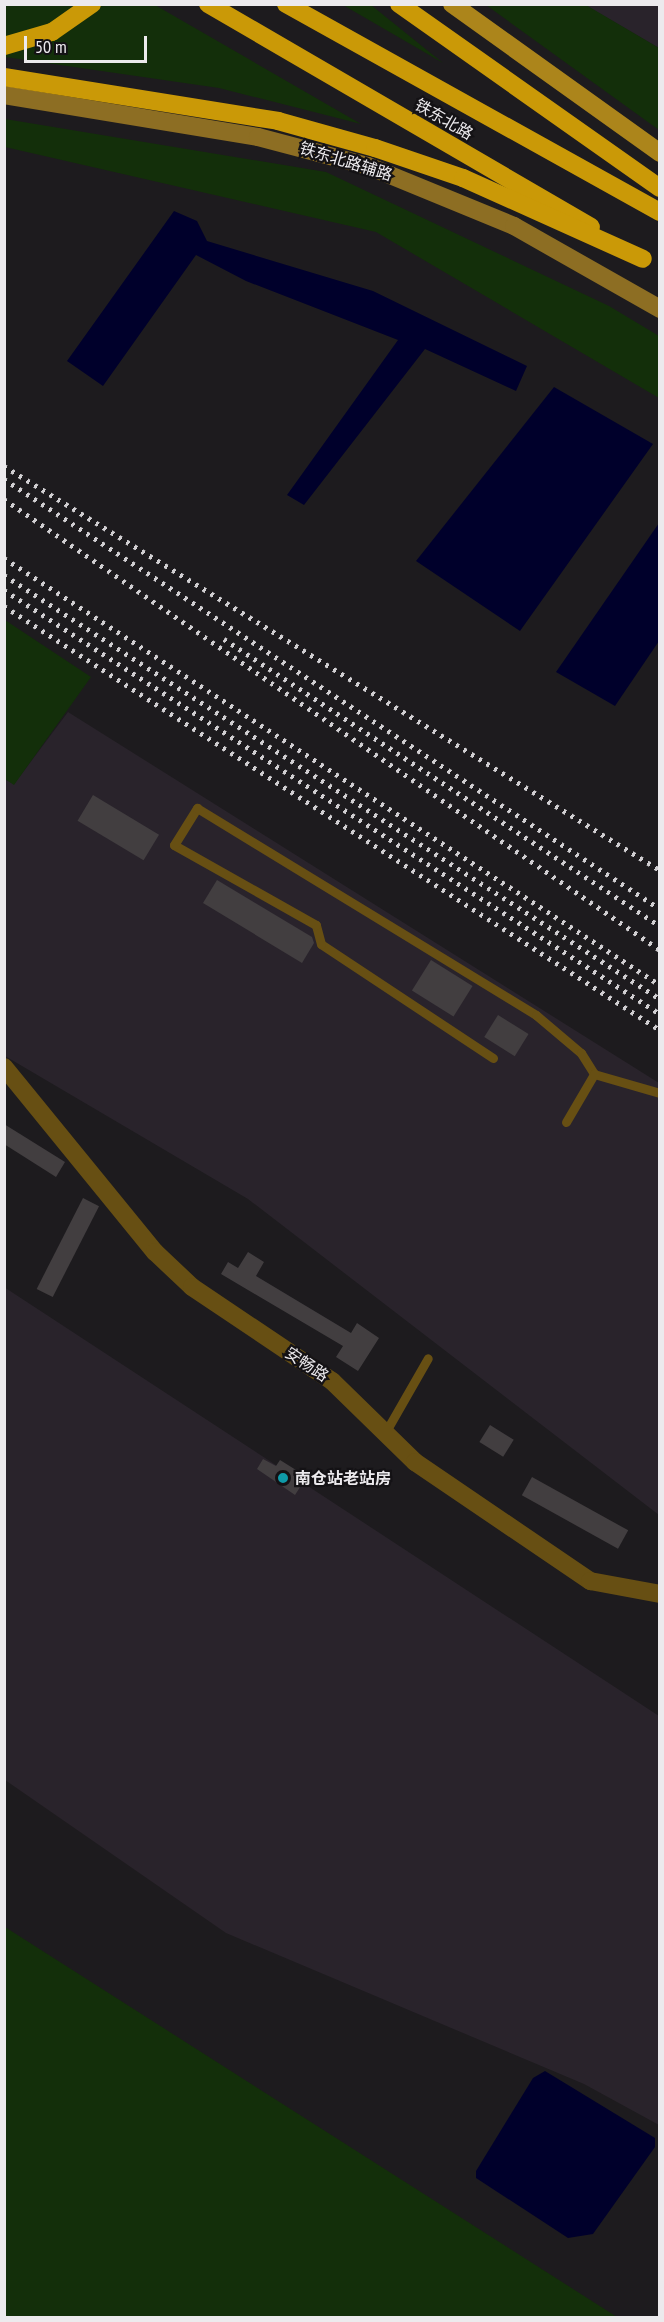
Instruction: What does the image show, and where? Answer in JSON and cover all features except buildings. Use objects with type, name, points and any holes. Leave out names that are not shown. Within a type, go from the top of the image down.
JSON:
[{"type":"highway","points":[[4,46],[52,32],[92,4]]},
{"type":"highway","name":"铁东北路","points":[[208,4],[660,268]]},
{"type":"highway","name":"铁东北路","points":[[286,4],[660,212]]},
{"type":"highway","points":[[399,4],[660,188]]},
{"type":"highway","points":[[4,77],[278,121],[386,151],[463,178],[643,259]]},
{"type":"main road","points":[[452,4],[660,153]]},
{"type":"street","name":"铁东北路辅路","points":[[4,95],[258,137],[368,166],[514,226],[660,309]]},
{"type":"street","name":"安畅路","points":[[4,1067],[174,1272],[332,1381],[416,1462],[590,1581],[660,1594]]},
{"type":"lane","points":[[494,1058],[321,944],[316,925],[174,845],[197,808],[536,1015],[581,1053],[594,1074],[660,1094]]},
{"type":"lane","points":[[566,1122],[594,1074]]},
{"type":"lane","points":[[385,1433],[428,1358]]},
{"type":"shaded area","points":[[585,5],[659,5],[659,48]]},
{"type":"shaded area","points":[[68,712],[659,1083],[659,1515],[248,1199],[5,1056],[4,779],[14,784]]},
{"type":"shaded area","points":[[4,1287],[659,1716],[659,2125],[584,2084],[226,1933],[5,1780]]},
{"type":"green space","points":[[4,5],[155,5],[361,124],[219,88],[5,57]]},
{"type":"green space","points":[[343,5],[371,5],[443,63]]},
{"type":"green space","points":[[486,5],[586,5],[659,48],[659,130]]},
{"type":"green space","points":[[5,119],[326,172],[609,306],[659,336],[659,398],[376,232],[5,147]]},
{"type":"green space","points":[[5,620],[91,677],[14,785],[5,779]]},
{"type":"green space","points":[[5,1927],[617,2317],[5,2317]]},
{"type":"water","points":[[174,211],[197,221],[207,241],[373,291],[527,366],[516,391],[425,349],[304,505],[287,495],[398,340],[246,281],[196,255],[103,386],[67,361]]},
{"type":"water","points":[[554,387],[653,444],[520,631],[416,561]]},
{"type":"water","points":[[659,523],[659,641],[615,706],[556,672]]},
{"type":"water","points":[[545,2071],[655,2138],[655,2147],[593,2234],[568,2238],[476,2178],[476,2171],[533,2078]]},
{"type":"railway","points":[[4,466],[660,870]]},
{"type":"railway","points":[[4,479],[660,909]]},
{"type":"railway","points":[[4,499],[660,950]]},
{"type":"railway","points":[[4,558],[660,985]]},
{"type":"railway","points":[[4,575],[660,999]]},
{"type":"railway","points":[[4,590],[660,1014]]},
{"type":"railway","points":[[4,606],[660,1030]]},
{"type":"railway","points":[[224,639],[660,926]]},
{"type":"place","name":"南仓站老站房","points":[[283,1478]]}]
